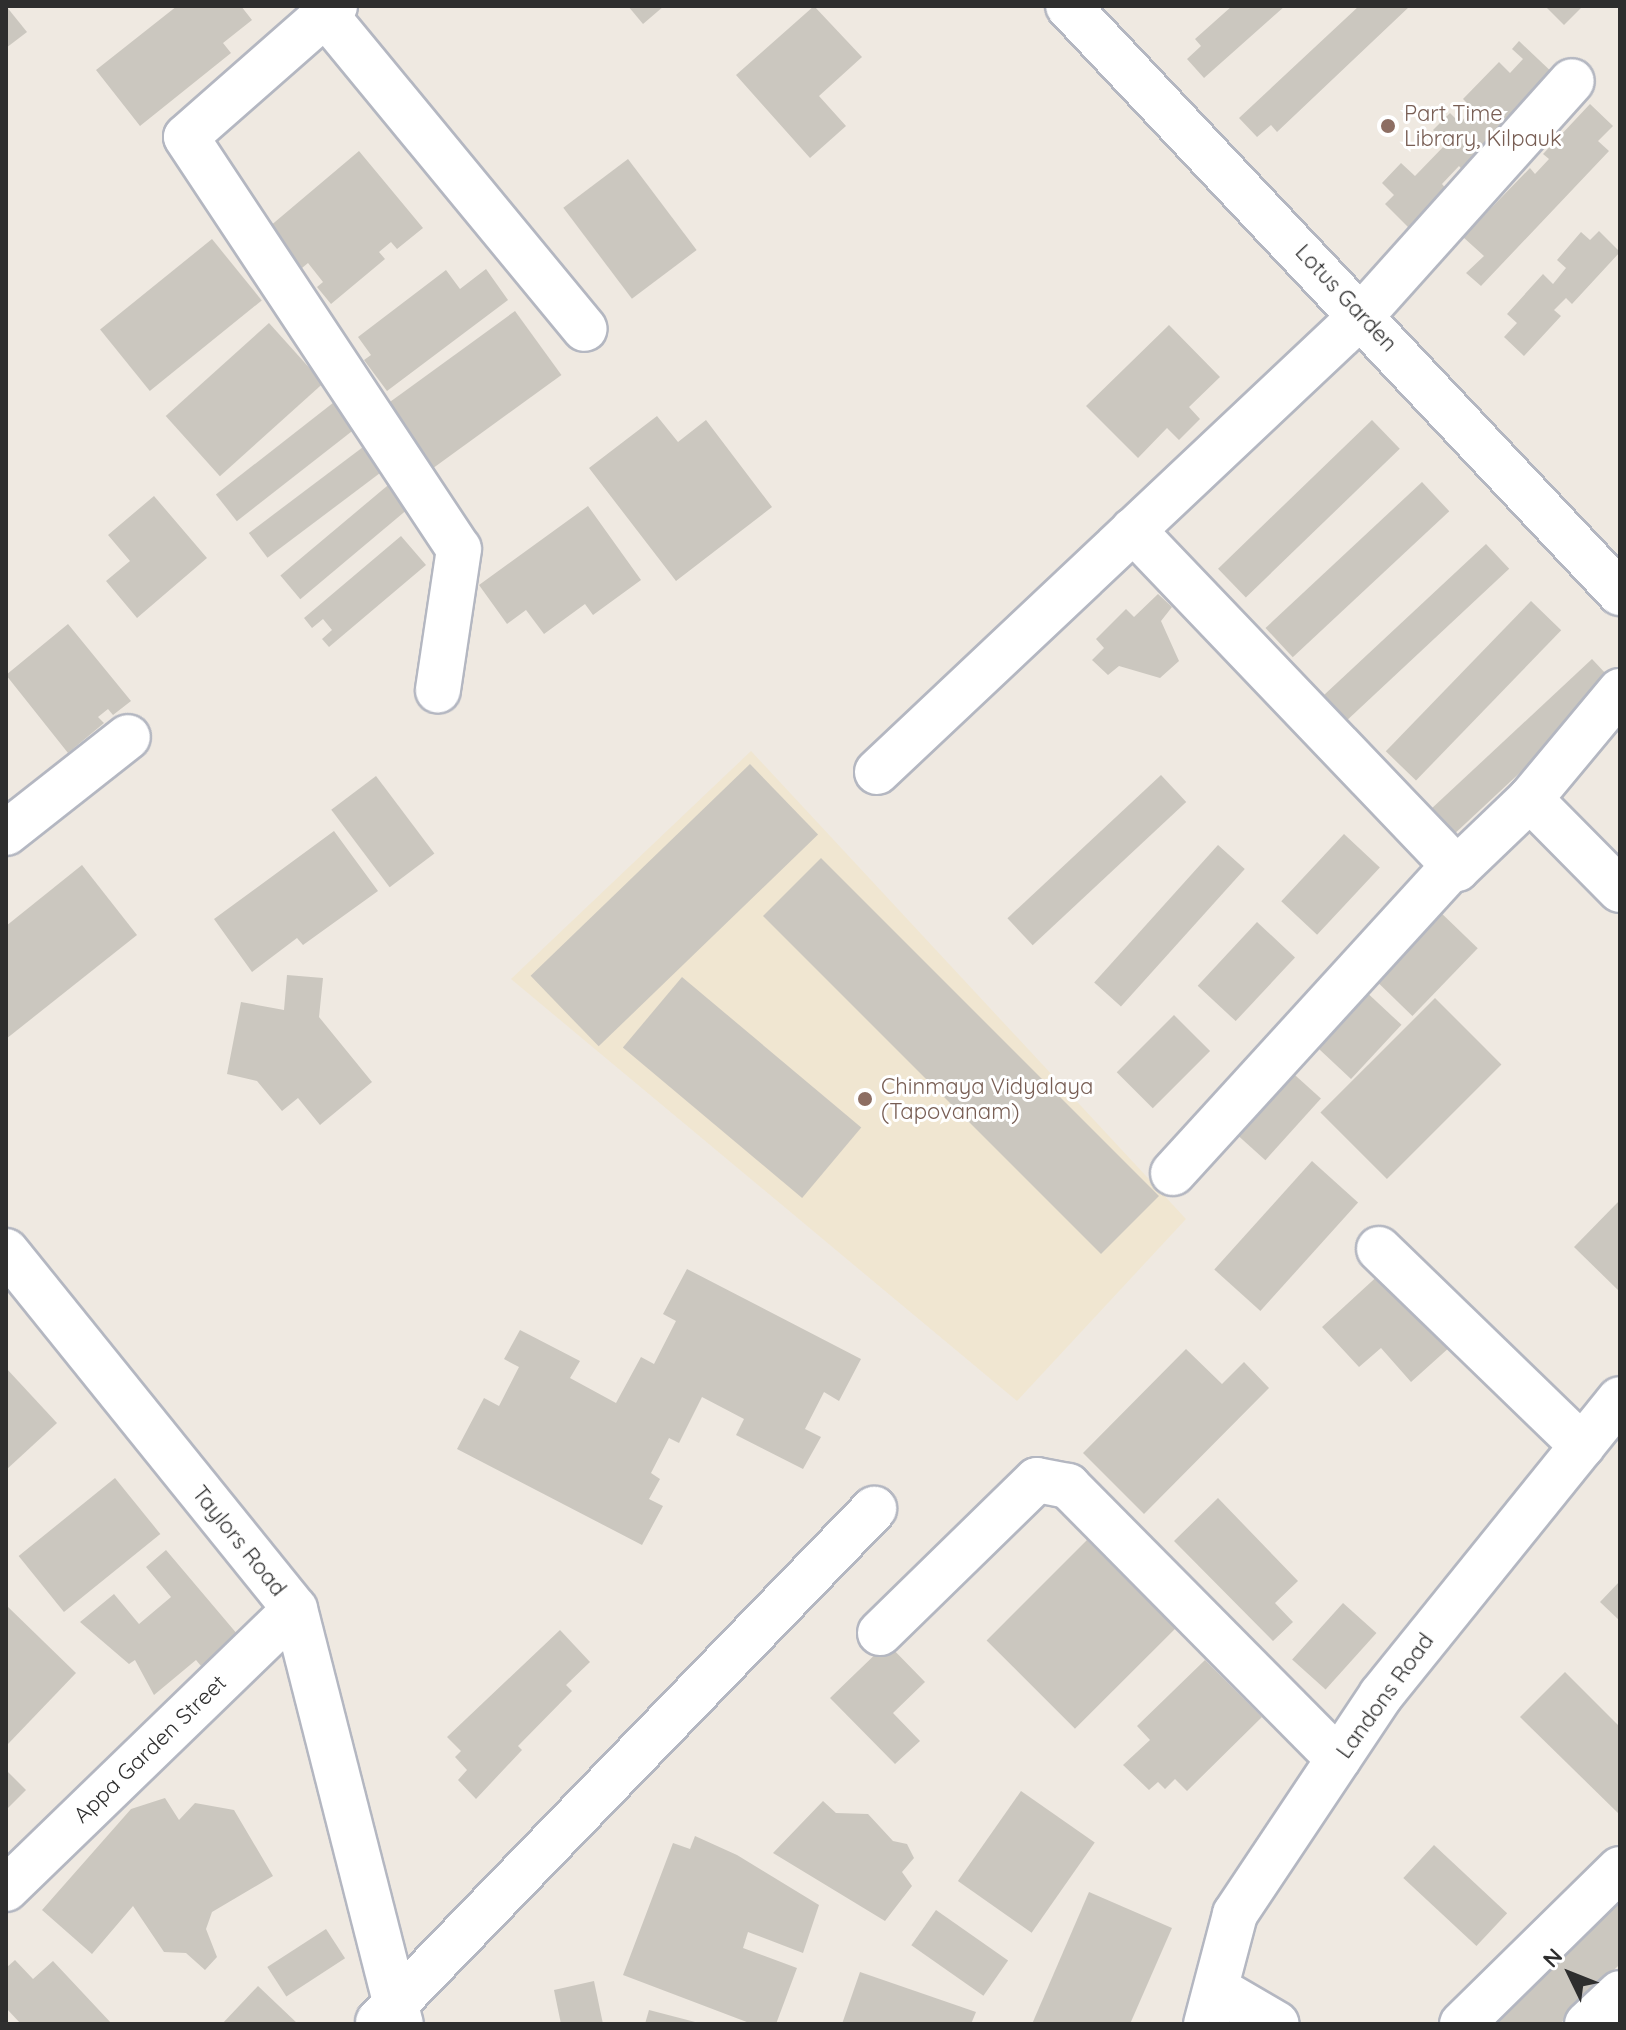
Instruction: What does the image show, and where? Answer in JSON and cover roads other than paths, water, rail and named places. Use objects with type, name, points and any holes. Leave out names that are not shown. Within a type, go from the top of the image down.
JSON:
[{"type":"street","name":"Lotus Garden","points":[[1068,6],[1362,315],[1620,593]]},
{"type":"street","points":[[438,690],[459,549],[186,137],[330,10],[585,329]]},
{"type":"street","points":[[877,772],[1362,315],[1572,81]]},
{"type":"street","points":[[1133,530],[1457,869],[1530,799],[1620,691]]},
{"type":"street","points":[[6,833],[128,737]]},
{"type":"street","points":[[1530,799],[1620,890]]},
{"type":"street","points":[[1173,1173],[1454,865]]},
{"type":"street","points":[[1379,1249],[1582,1446]]},
{"type":"street","name":"Taylors Road","points":[[6,1251],[295,1609],[391,2018]]},
{"type":"street","name":"Landons Road","points":[[1211,2006],[1235,1914],[1381,1695],[1620,1399]]},
{"type":"street","points":[[880,1633],[1037,1480],[1068,1486],[1338,1759]]},
{"type":"street","points":[[391,2018],[874,1509]]},
{"type":"street","name":"Appa Garden Street","points":[[6,1889],[295,1609]]},
{"type":"street","points":[[1462,2024],[1620,1869]]},
{"type":"street","points":[[1587,2024],[1620,1993]]},
{"type":"street","points":[[1211,2006],[1277,2024]]},
{"type":"place","name":"Part Time Library, Kilpauk","points":[[1388,126]]},
{"type":"place","name":"Chinmaya Vidyalaya (Tapovanam)","points":[[865,1099]]}]
